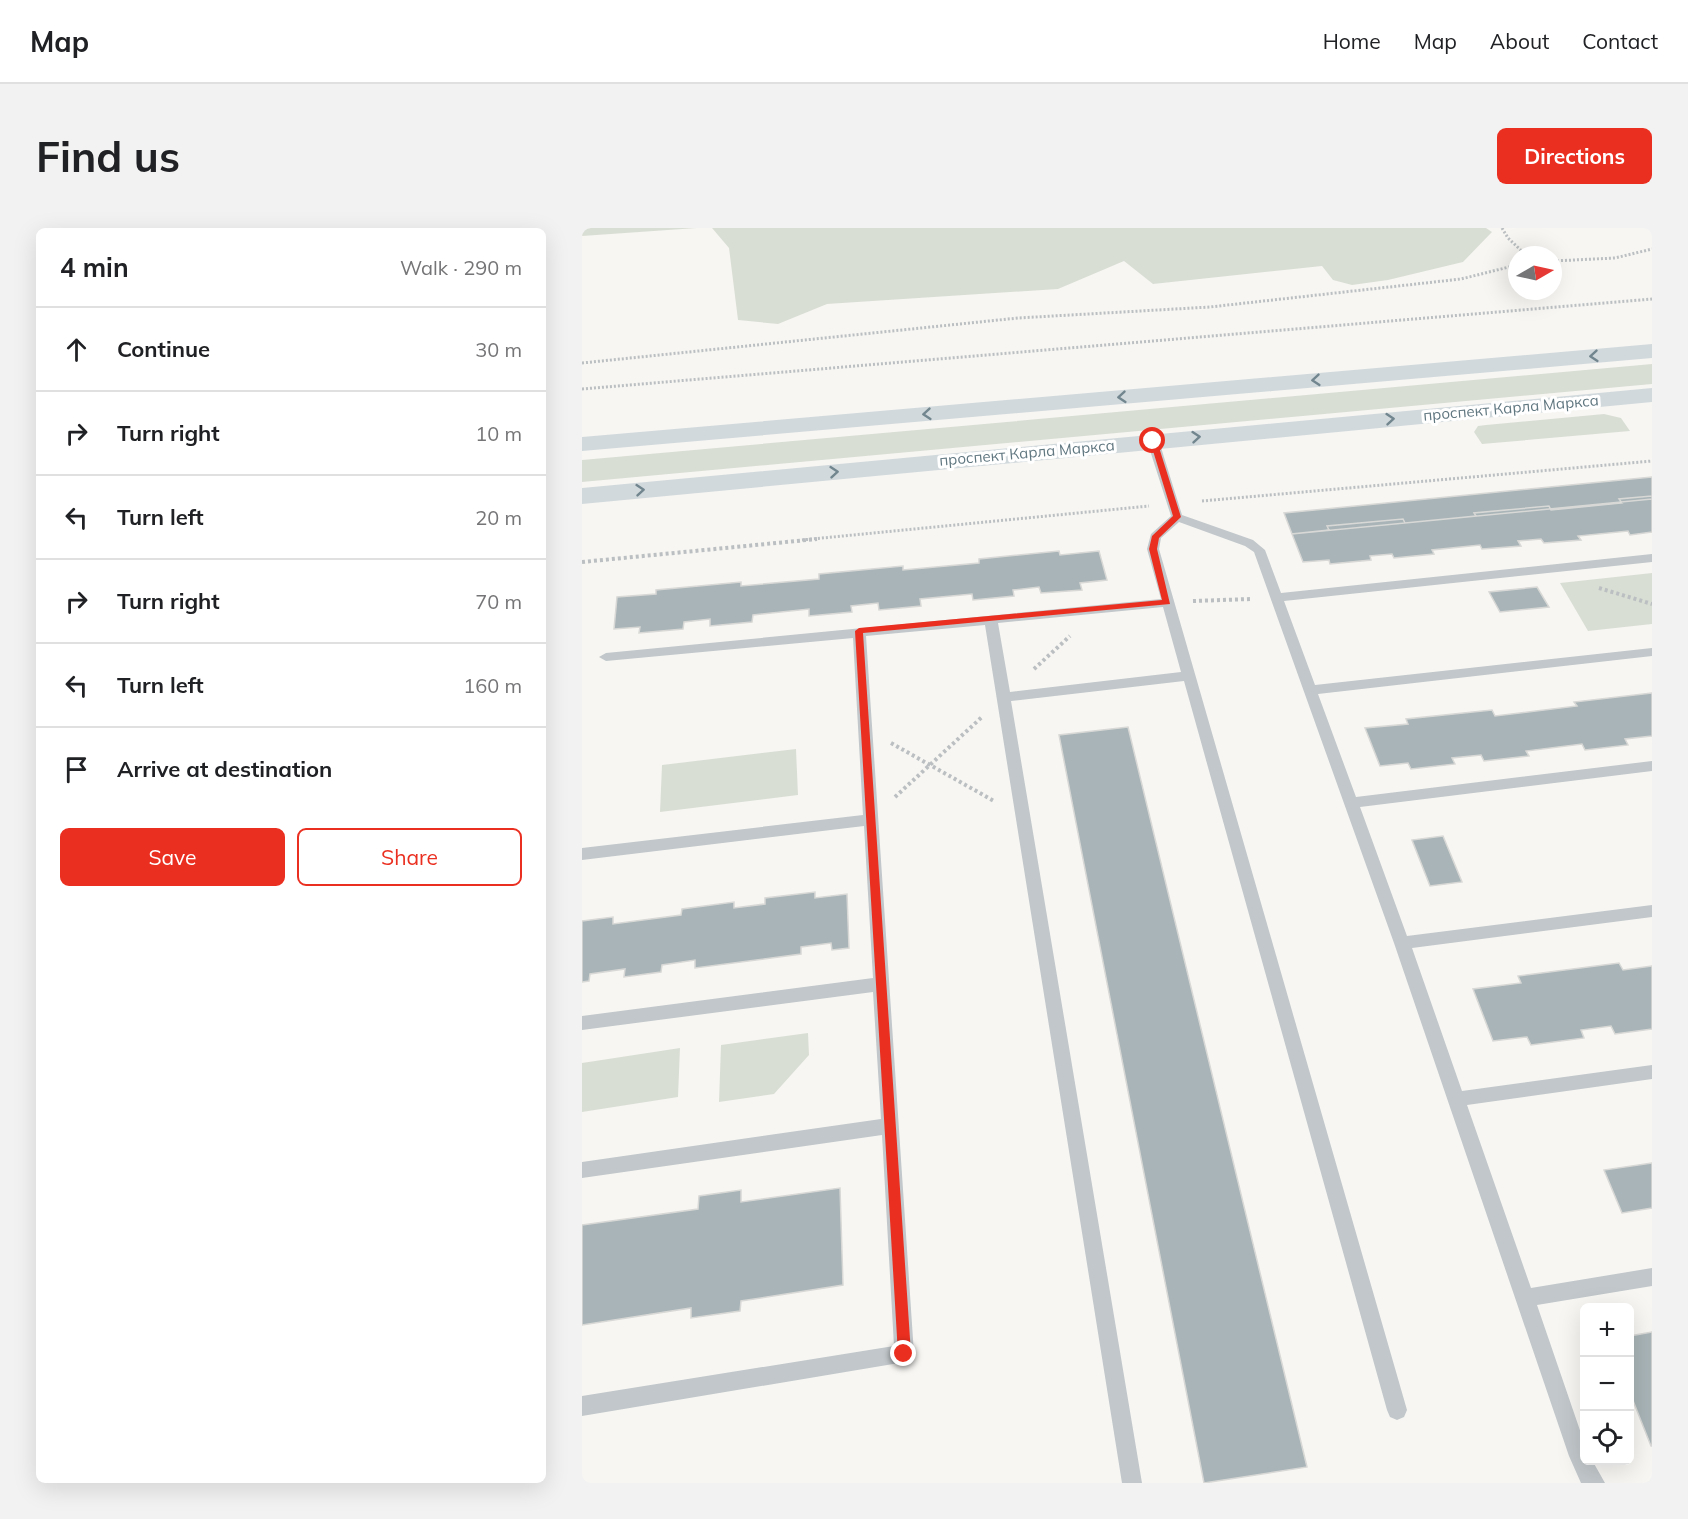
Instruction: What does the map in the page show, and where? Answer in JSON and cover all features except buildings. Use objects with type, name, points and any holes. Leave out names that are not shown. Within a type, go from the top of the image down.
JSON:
[{"type":"street","points":[[582,444],[1652,351]]},
{"type":"street","name":"проспект Карла Маркса","points":[[582,496],[1652,395]]},
{"type":"lane","points":[[1153,441],[1174,510],[1249,543],[1259,550],[1402,943],[1579,1456],[1588,1476],[1595,1483]]},
{"type":"lane","points":[[1174,510],[1155,537],[1153,549],[1397,1410]]},
{"type":"lane","points":[[1276,598],[1652,558]]},
{"type":"lane","points":[[606,657],[1167,603]]},
{"type":"lane","points":[[991,619],[1132,1483]]},
{"type":"lane","points":[[582,1406],[904,1354],[859,631]]},
{"type":"lane","points":[[1311,690],[1652,652]]},
{"type":"lane","points":[[1004,697],[1188,676]]},
{"type":"lane","points":[[1351,803],[1652,766]]},
{"type":"lane","points":[[582,854],[871,820]]},
{"type":"lane","points":[[1402,943],[1652,911]]},
{"type":"lane","points":[[582,1023],[881,984]]},
{"type":"lane","points":[[1456,1099],[1652,1072]]},
{"type":"lane","points":[[582,1170],[890,1125]]},
{"type":"lane","points":[[1526,1298],[1652,1277]]},
{"type":"path","points":[[1502,228],[1516,246]]},
{"type":"path","points":[[1562,261],[1615,258],[1652,249]]},
{"type":"path","points":[[582,363],[649,358],[1018,318],[1210,307],[1461,279],[1508,268]]},
{"type":"path","points":[[582,389],[1652,299]]},
{"type":"path","points":[[582,562],[1174,510],[1652,461]]},
{"type":"path","points":[[1167,603],[1276,598]]},
{"type":"path","points":[[865,729],[1024,818]]},
{"type":"shaded area","points":[[582,228],[697,228],[582,236]]},
{"type":"shaded area","points":[[712,228],[1486,228],[1492,232],[1463,262],[1388,280],[1352,285],[1333,280],[1322,266],[1153,284],[1124,261],[1058,289],[827,304],[778,324],[738,320],[729,248]]},
{"type":"shaded area","points":[[1652,364],[1652,384],[582,482],[582,460]]},
{"type":"shaded area","points":[[1604,414],[1621,418],[1630,431],[1482,444],[1474,432],[1478,426]]},
{"type":"shaded area","points":[[1652,573],[1652,624],[1588,631],[1560,583]]},
{"type":"shaded area","points":[[796,749],[798,795],[660,812],[662,765]]},
{"type":"shaded area","points":[[808,1033],[809,1055],[774,1094],[719,1102],[721,1045]]},
{"type":"shaded area","points":[[680,1048],[678,1097],[582,1112],[582,1063]]},
{"type":"route","points":[[904,1354],[859,631],[1167,603],[1153,549],[1155,537],[1177,517],[1153,441]]}]
